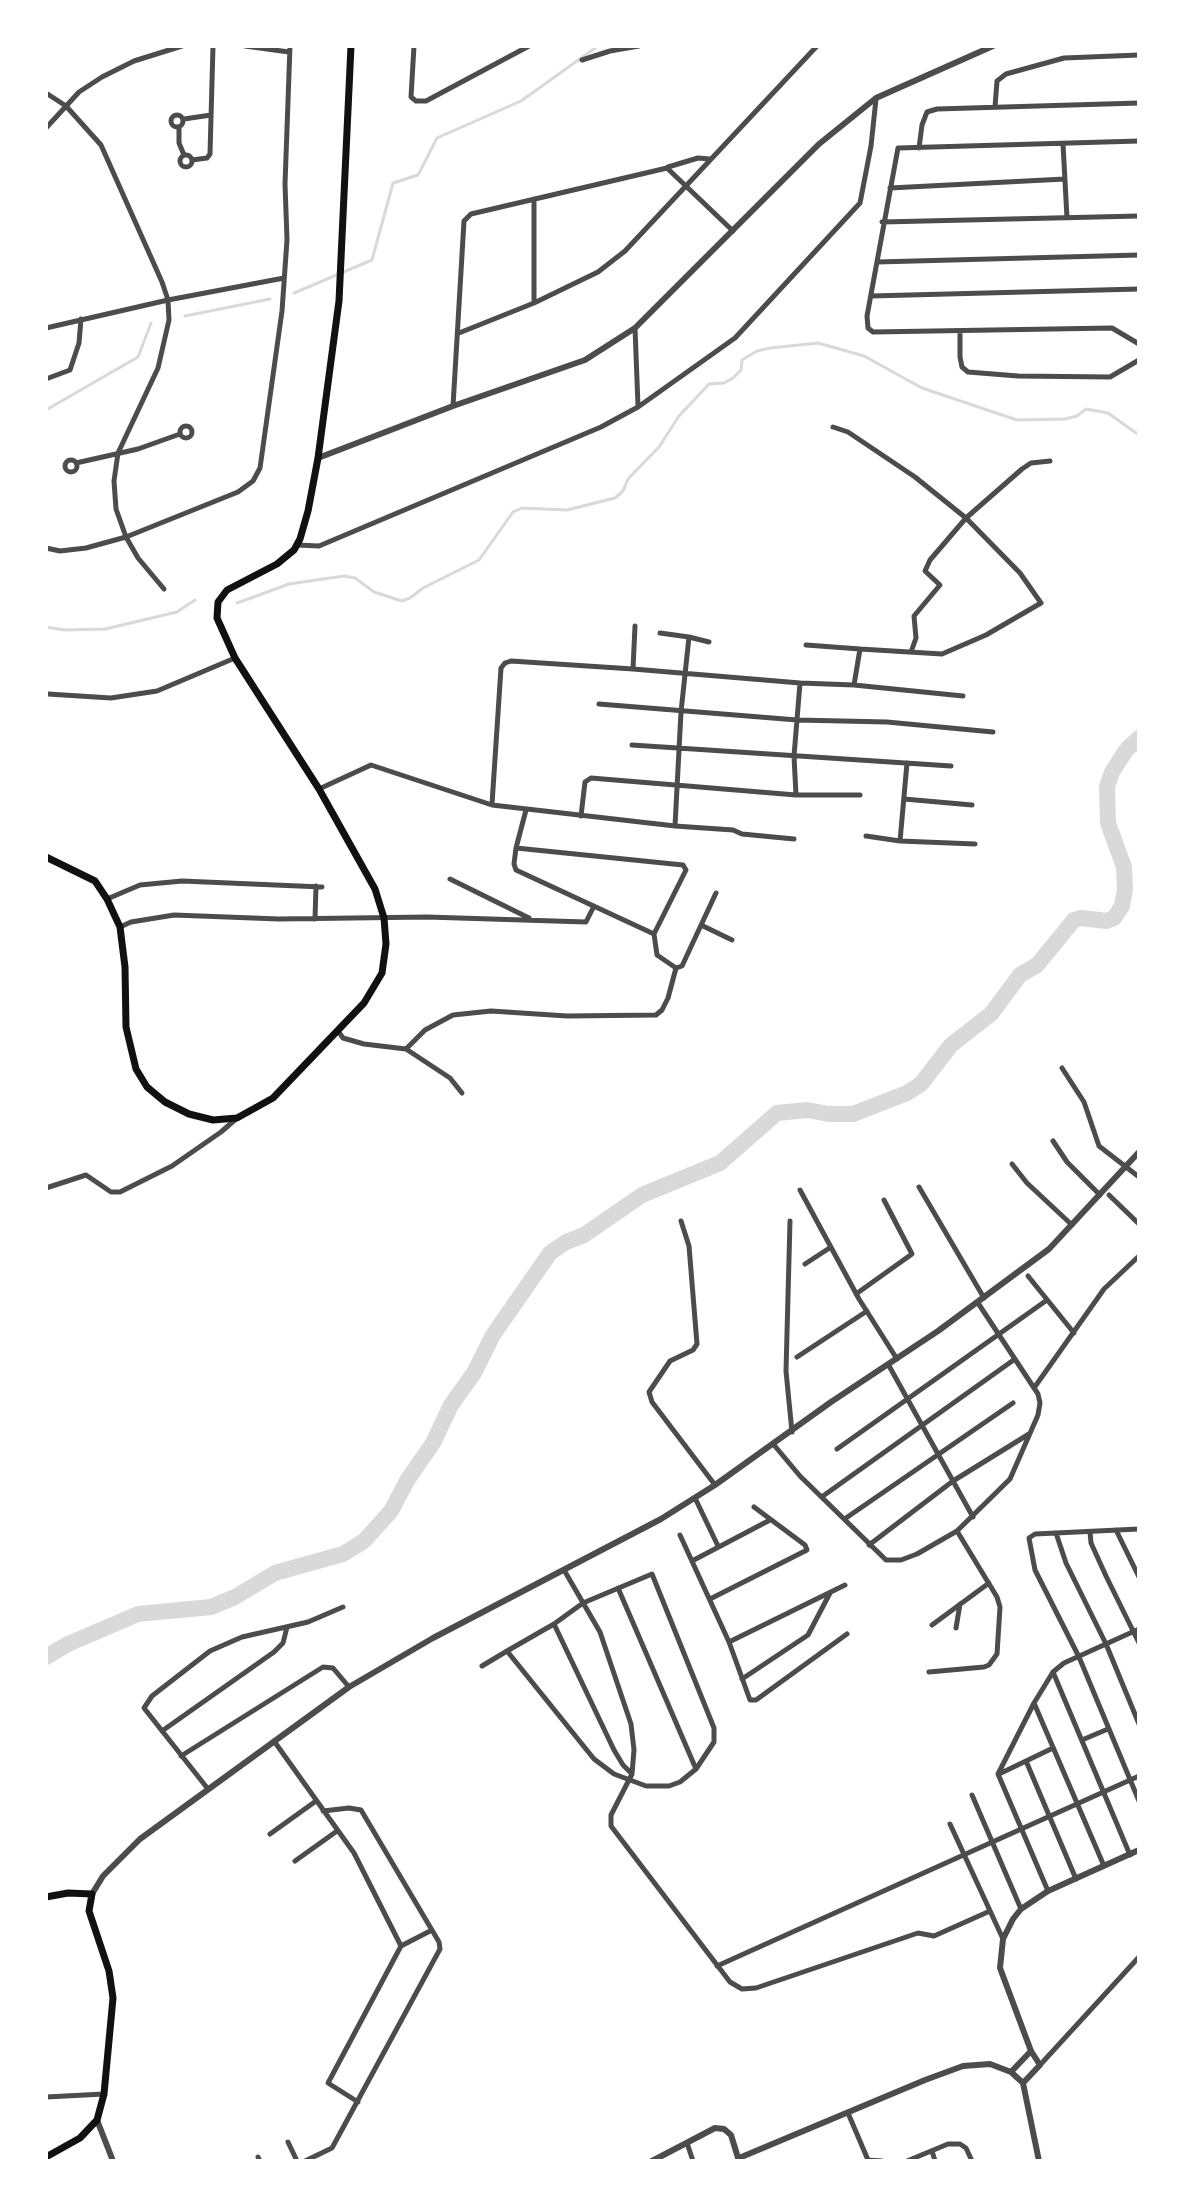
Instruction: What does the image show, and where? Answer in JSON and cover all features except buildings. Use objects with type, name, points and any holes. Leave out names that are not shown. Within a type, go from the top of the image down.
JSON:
[{"type":"main road","points":[[46,857],[95,881],[107,899],[120,927],[130,1049],[136,1069],[147,1087],[165,1102],[189,1114],[213,1120],[237,1118],[273,1098],[364,1003],[382,973],[386,944],[384,918],[375,889],[319,789],[235,658],[218,625],[217,610],[220,598],[234,585],[277,564],[297,545],[308,511],[318,458],[339,294],[351,46]]},
{"type":"main road","points":[[46,1897],[68,1893],[92,1894],[90,1918],[112,1984],[104,2094],[97,2120],[80,2138],[46,2157]]},
{"type":"street","points":[[46,128],[79,92],[102,77],[134,61],[182,46]]},
{"type":"street","points":[[184,119],[179,127],[179,143],[184,155],[192,160],[207,158],[210,154],[213,46]]},
{"type":"street","points":[[46,548],[60,551],[86,548],[126,537],[238,492],[253,481],[260,468],[284,278],[289,49],[245,46]]},
{"type":"street","points":[[414,46],[411,97],[416,101],[426,101],[529,46]]},
{"type":"street","points":[[582,60],[636,46]]},
{"type":"street","points":[[459,333],[534,303],[598,272],[625,251],[817,46]]},
{"type":"street","points":[[318,458],[585,360],[635,328],[819,144],[876,98],[993,46]]},
{"type":"street","points":[[995,107],[994,89],[997,81],[1006,74],[1064,58],[1139,55]]},
{"type":"street","points":[[46,93],[66,106],[101,145],[168,300],[169,320],[158,368],[118,453],[114,481],[116,509],[126,537],[138,558],[164,589]]},
{"type":"street","points":[[297,545],[319,546],[601,427],[638,407],[735,338],[860,203],[876,98]]},
{"type":"street","points":[[919,148],[927,112],[937,109],[1139,103]]},
{"type":"street","points":[[179,127],[172,125],[172,117],[180,115],[184,119]]},
{"type":"street","points":[[184,119],[211,115]]},
{"type":"street","points":[[1139,141],[898,148],[867,316],[868,328],[873,332],[1112,328],[1139,344]]},
{"type":"street","points":[[1063,144],[1067,218]]},
{"type":"street","points":[[184,155],[179,161],[183,167],[189,167],[192,160]]},
{"type":"street","points":[[453,406],[464,221],[471,214],[698,158],[710,159]]},
{"type":"street","points":[[667,168],[733,231]]},
{"type":"street","points":[[890,188],[1065,179]]},
{"type":"street","points":[[534,199],[534,303]]},
{"type":"street","points":[[882,222],[1139,216]]},
{"type":"street","points":[[877,262],[1139,255]]},
{"type":"street","points":[[46,328],[284,278]]},
{"type":"street","points":[[871,296],[1139,289]]},
{"type":"street","points":[[46,379],[70,370],[77,352],[81,319]]},
{"type":"street","points":[[635,328],[638,407]]},
{"type":"street","points":[[960,332],[962,367],[968,372],[1110,377],[1139,360]]},
{"type":"street","points":[[806,645],[942,654],[986,635],[1041,603],[1020,573],[966,518],[915,477],[848,432],[833,427]]},
{"type":"street","points":[[76,463],[138,449],[180,434]]},
{"type":"street","points":[[911,653],[916,638],[914,616],[940,585],[925,571],[925,567],[966,518],[1031,463],[1050,461]]},
{"type":"street","points":[[633,669],[635,626]]},
{"type":"street","points":[[660,633],[709,642]]},
{"type":"street","points":[[675,826],[681,712],[689,637]]},
{"type":"street","points":[[854,685],[860,649]]},
{"type":"street","points":[[48,694],[90,699],[157,691],[235,658]]},
{"type":"street","points":[[492,805],[501,668],[511,661],[854,685],[963,696]]},
{"type":"street","points":[[796,795],[794,756],[800,683]]},
{"type":"street","points":[[599,704],[797,720],[887,722],[993,732]]},
{"type":"street","points":[[632,745],[951,766]]},
{"type":"street","points":[[900,841],[907,763]]},
{"type":"street","points":[[319,789],[371,765],[492,805],[794,839]]},
{"type":"street","points":[[581,816],[585,782],[591,778],[796,795],[860,795]]},
{"type":"street","points":[[904,799],[972,805]]},
{"type":"street","points":[[526,810],[516,848],[516,870],[654,934]]},
{"type":"street","points":[[866,836],[900,841],[975,844]]},
{"type":"street","points":[[516,848],[683,865],[686,870],[654,934],[657,955],[676,968]]},
{"type":"street","points":[[450,879],[533,920]]},
{"type":"street","points":[[107,899],[140,885],[182,881],[319,887],[315,919]]},
{"type":"street","points":[[676,968],[682,966],[716,893]]},
{"type":"street","points":[[120,927],[131,922],[174,915],[586,922],[594,906]]},
{"type":"street","points":[[701,925],[732,940]]},
{"type":"street","points":[[406,1049],[425,1030],[453,1015],[491,1011],[567,1016],[656,1015],[668,998],[676,968]]},
{"type":"street","points":[[338,1031],[343,1038],[364,1044],[406,1049],[450,1078],[462,1093]]},
{"type":"street","points":[[1062,1068],[1084,1102],[1099,1146],[1139,1177]]},
{"type":"street","points":[[46,1188],[86,1175],[111,1192],[120,1192],[172,1166],[237,1118]]},
{"type":"street","points":[[1053,1141],[1067,1162],[1100,1195]]},
{"type":"street","points":[[92,1894],[103,1876],[140,1839],[349,1687],[433,1638],[695,1498],[981,1301],[1039,1258],[1139,1152]]},
{"type":"street","points":[[1012,1164],[1027,1183],[1072,1225]]},
{"type":"street","points":[[774,1445],[800,1476],[881,1557],[896,1561],[925,1550],[957,1531],[1010,1479],[1040,1409],[1040,1398],[999,1335],[919,1187]]},
{"type":"street","points":[[800,1190],[856,1294],[897,1359]]},
{"type":"street","points":[[1109,1195],[1139,1224]]},
{"type":"street","points":[[856,1294],[912,1254],[884,1200]]},
{"type":"street","points":[[681,1221],[689,1246],[697,1344],[693,1350],[670,1361],[649,1392],[652,1402],[715,1485]]},
{"type":"street","points":[[790,1221],[786,1371],[792,1433]]},
{"type":"street","points":[[805,1264],[831,1247]]},
{"type":"street","points":[[1034,1388],[1104,1289],[1139,1256]]},
{"type":"street","points":[[1028,1276],[1074,1333]]},
{"type":"street","points":[[837,1449],[1047,1300]]},
{"type":"street","points":[[797,1357],[867,1311]]},
{"type":"street","points":[[823,1496],[1015,1359]]},
{"type":"street","points":[[888,1364],[973,1517]]},
{"type":"street","points":[[845,1518],[1013,1403]]},
{"type":"street","points":[[869,1545],[953,1481],[1031,1433]]},
{"type":"street","points":[[695,1498],[718,1546]]},
{"type":"street","points":[[710,1599],[807,1550],[805,1545],[754,1507]]},
{"type":"street","points":[[692,1561],[770,1520]]},
{"type":"street","points":[[1139,1529],[1056,1533],[1029,1538],[1035,1570],[1079,1657],[1139,1801]]},
{"type":"street","points":[[1116,1530],[1139,1577]]},
{"type":"street","points":[[929,1672],[984,1667],[997,1654],[1000,1607],[957,1531]]},
{"type":"street","points":[[1090,1532],[1091,1543],[1137,1630],[1139,1643]]},
{"type":"street","points":[[1056,1533],[1066,1563],[1138,1719]]},
{"type":"street","points":[[680,1535],[729,1642],[749,1699],[756,1700],[847,1634]]},
{"type":"street","points":[[564,1570],[607,1651],[631,1724],[634,1750],[631,1781],[611,1815],[613,1831],[730,1982],[742,1989],[756,1988],[918,1933],[934,1936],[990,1911]]},
{"type":"street","points":[[482,1666],[507,1651],[554,1624],[583,1603],[652,1574],[714,1728],[715,1738],[696,1769],[680,1782],[669,1786],[631,1781],[614,1774],[594,1759],[507,1651]]},
{"type":"street","points":[[932,1625],[989,1583]]},
{"type":"street","points":[[729,1642],[845,1585]]},
{"type":"street","points":[[618,1588],[696,1769]]},
{"type":"street","points":[[742,1679],[808,1635],[830,1593]]},
{"type":"street","points":[[956,1628],[960,1603]]},
{"type":"street","points":[[208,1789],[144,1708],[152,1696],[210,1651],[242,1637],[322,1617],[343,1607]]},
{"type":"street","points":[[554,1624],[614,1750],[632,1774]]},
{"type":"street","points":[[162,1731],[274,1652],[283,1643],[287,1627]]},
{"type":"street","points":[[1048,1891],[998,1774],[1053,1672],[1064,1663],[1137,1630]]},
{"type":"street","points":[[181,1756],[323,1667],[333,1668],[349,1687]]},
{"type":"street","points":[[1053,1672],[1130,1855]]},
{"type":"street","points":[[1034,1703],[1104,1866]]},
{"type":"street","points":[[1082,1740],[1108,1729]]},
{"type":"street","points":[[274,1741],[354,1853],[401,1946]]},
{"type":"street","points":[[998,1774],[1053,1748]]},
{"type":"street","points":[[1026,1761],[1076,1879]]},
{"type":"street","points":[[717,1966],[1139,1776]]},
{"type":"street","points":[[972,1795],[1021,1909]]},
{"type":"street","points":[[270,1834],[316,1801]]},
{"type":"street","points":[[305,2161],[332,2148],[440,1949],[432,1930],[361,1810],[323,1811]]},
{"type":"street","points":[[950,1824],[1003,1939]]},
{"type":"street","points":[[295,1861],[337,1831]]},
{"type":"street","points":[[1040,2065],[1031,2051],[1000,1968],[1003,1939],[1021,1909],[1048,1891],[1139,1850]]},
{"type":"street","points":[[358,2102],[328,2083],[401,1946],[432,1930]]},
{"type":"street","points":[[1023,2083],[1139,1957]]},
{"type":"street","points":[[1011,2072],[1031,2051]]},
{"type":"street","points":[[652,2161],[715,2128],[724,2129],[731,2135],[739,2160],[963,2066],[990,2064],[1011,2072],[1023,2083],[1039,2161]]},
{"type":"street","points":[[46,2097],[104,2094]]},
{"type":"street","points":[[848,2113],[868,2160],[882,2161]]},
{"type":"street","points":[[97,2120],[113,2161]]},
{"type":"street","points":[[288,2142],[297,2161]]},
{"type":"street","points":[[687,2143],[693,2161]]},
{"type":"street","points":[[907,2161],[948,2144],[960,2144],[966,2148],[972,2161]]},
{"type":"street","points":[[932,2151],[935,2161]]},
{"type":"waterway","points":[[294,293],[372,260],[393,183],[418,175],[437,138],[521,101],[598,46]]},
{"type":"waterway","points":[[185,316],[270,299]]},
{"type":"waterway","points":[[46,410],[138,357],[151,323]]},
{"type":"waterway","points":[[237,603],[289,584],[344,576],[355,578],[374,592],[402,601],[410,598],[423,588],[479,560],[513,512],[522,508],[567,510],[615,498],[623,491],[628,479],[659,447],[679,416],[709,384],[724,383],[733,378],[741,370],[742,360],[770,348],[818,343],[864,356],[922,388],[1017,420],[1065,419],[1077,416],[1086,409],[1108,413],[1139,435]]},
{"type":"waterway","points":[[46,627],[105,629],[177,612],[195,600]]},
{"type":"waterway","points":[[46,1657],[68,1644],[138,1614],[211,1607],[235,1597],[275,1573],[343,1554],[364,1541],[391,1511],[433,1443],[451,1405],[474,1373],[493,1335],[550,1253],[584,1235],[642,1195],[720,1163],[777,1113],[807,1110],[853,1114],[907,1093],[921,1084],[951,1045],[991,1014],[1020,975],[1037,965],[1074,920],[1107,921],[1114,918],[1122,906],[1124,867],[1108,823],[1107,787],[1112,772],[1127,749],[1139,738]]}]
